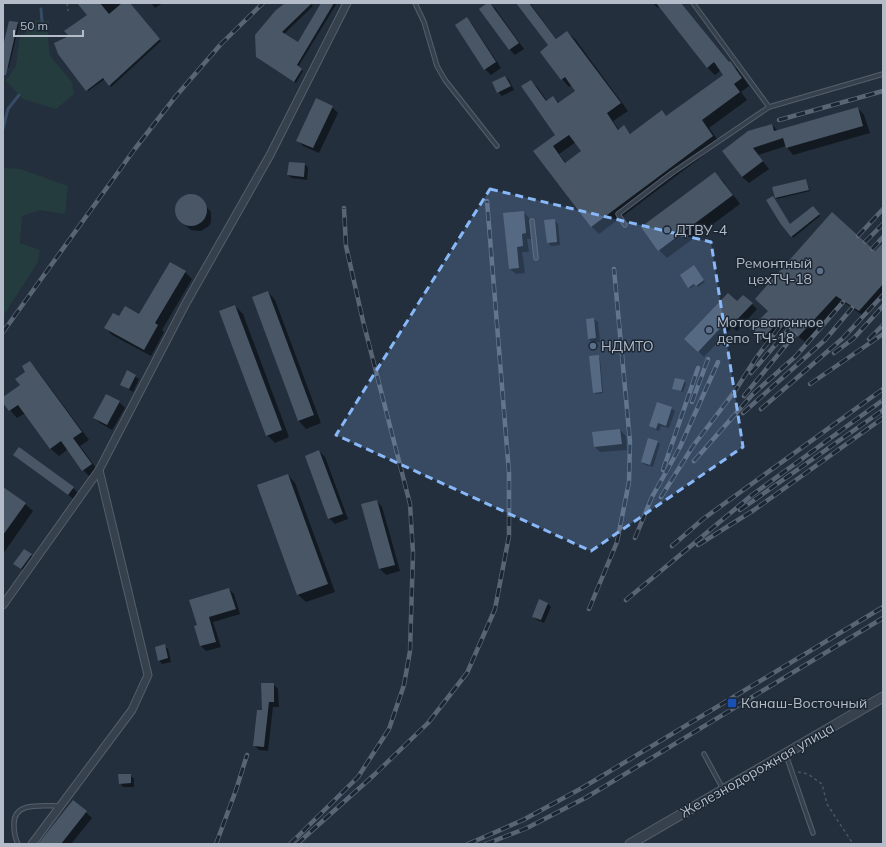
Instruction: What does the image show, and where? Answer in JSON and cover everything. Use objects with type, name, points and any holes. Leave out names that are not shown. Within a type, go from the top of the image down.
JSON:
[{"type":"street","points":[[3,605],[99,470],[186,303],[270,155],[347,3]]},
{"type":"street","points":[[32,844],[132,710],[148,675],[99,470]]},
{"type":"street","name":"Железнодорожная улица","points":[[630,844],[883,697]]},
{"type":"lane","points":[[415,3],[424,22],[437,66],[445,80],[497,146]]},
{"type":"lane","points":[[693,3],[769,107]]},
{"type":"lane","points":[[625,225],[618,214],[672,173],[769,107],[883,74]]},
{"type":"lane","points":[[532,221],[536,258]]},
{"type":"lane","points":[[704,754],[724,790]]},
{"type":"lane","points":[[785,754],[813,833]]},
{"type":"lane","points":[[18,844],[13,820],[17,813],[23,808],[30,806],[60,806]]},
{"type":"path","points":[[67,3],[68,11]]},
{"type":"path","points":[[792,772],[808,774],[822,784],[827,804],[853,844]]},
{"type":"highlighted area","points":[[490,189],[711,242],[743,447],[591,551],[336,435]]},
{"type":"green space","points":[[36,20],[49,21],[48,40],[50,56],[72,82],[74,94],[56,109],[23,99],[6,81],[16,66],[19,40]]},
{"type":"green space","points":[[3,168],[20,169],[68,186],[65,214],[40,210],[22,216],[20,243],[40,250],[38,262],[3,316]]},
{"type":"building","points":[[77,3],[100,3],[109,14],[122,3],[130,3],[160,39],[109,86],[103,78],[86,91],[58,54],[54,43],[69,36],[64,31],[87,15]]},
{"type":"building","points":[[285,3],[312,3],[282,32],[298,42],[321,3],[334,3],[297,65],[302,69],[294,82],[256,57],[255,35],[275,11]]},
{"type":"building","points":[[487,3],[490,3],[519,43],[509,50],[479,9]]},
{"type":"building","points":[[516,3],[529,3],[556,39],[567,31],[621,103],[607,113],[618,130],[624,125],[630,134],[662,110],[666,116],[723,75],[714,62],[707,68],[656,3],[681,3],[729,62],[730,61],[742,78],[734,84],[740,92],[702,120],[713,136],[591,227],[533,151],[555,135],[521,86],[531,80],[546,101],[553,96],[558,103],[575,91],[565,77],[561,80],[540,52],[548,45]],"holes":[[[569,135],[581,151],[565,163],[553,146]]]},
{"type":"building","points":[[467,17],[496,62],[484,70],[455,25]]},
{"type":"building","points":[[9,21],[18,22],[6,75],[3,75],[3,46]]},
{"type":"building","points":[[505,76],[511,86],[497,93],[492,82]]},
{"type":"building","points":[[316,98],[333,106],[313,148],[296,141]]},
{"type":"building","points":[[858,107],[863,126],[786,148],[783,138],[753,148],[763,161],[742,177],[722,151],[748,131],[772,124],[774,131]]},
{"type":"building","points":[[289,162],[305,163],[304,177],[287,175]]},
{"type":"building","points":[[715,172],[733,195],[658,251],[641,227]]},
{"type":"building","points":[[806,179],[809,190],[775,198],[772,187]]},
{"type":"building","points":[[188,194],[194,194],[204,201],[207,210],[206,216],[200,223],[194,226],[188,226],[178,219],[175,213],[175,207],[182,197]]},
{"type":"building","points":[[773,196],[790,224],[813,206],[820,214],[791,237],[780,223],[766,200]]},
{"type":"building","points":[[524,211],[526,233],[522,234],[523,246],[517,247],[519,268],[509,269],[503,213]]},
{"type":"building","points":[[832,212],[875,251],[883,243],[883,284],[859,311],[836,296],[798,337],[780,321],[761,340],[750,329],[768,311],[755,299]]},
{"type":"building","points":[[555,219],[557,242],[547,243],[544,220]]},
{"type":"building","points":[[170,262],[186,271],[155,323],[158,325],[144,350],[104,328],[113,313],[119,316],[125,306],[139,314]]},
{"type":"building","points":[[694,265],[704,280],[696,286],[694,284],[688,288],[680,275]]},
{"type":"building","points":[[268,291],[314,415],[298,421],[252,297]]},
{"type":"building","points":[[728,293],[737,301],[743,295],[753,303],[731,326],[726,322],[698,352],[684,339]]},
{"type":"building","points":[[235,305],[282,430],[266,436],[219,311]]},
{"type":"building","points":[[594,318],[596,338],[588,339],[586,319]]},
{"type":"building","points":[[599,355],[602,392],[593,393],[589,356]]},
{"type":"building","points":[[30,361],[82,432],[73,438],[92,464],[82,471],[61,441],[50,449],[18,405],[9,411],[3,403],[3,397],[20,385],[15,379],[25,372],[22,366]]},
{"type":"building","points":[[127,370],[136,375],[129,389],[120,385]]},
{"type":"building","points":[[675,378],[685,380],[681,391],[672,389]]},
{"type":"building","points":[[106,394],[120,401],[107,425],[93,418]]},
{"type":"building","points":[[657,402],[672,407],[666,426],[658,423],[656,429],[649,426]]},
{"type":"building","points":[[620,429],[622,444],[594,447],[592,432]]},
{"type":"building","points":[[648,438],[658,441],[650,465],[641,462]]},
{"type":"building","points":[[19,447],[74,487],[68,495],[13,455]]},
{"type":"building","points":[[319,450],[343,514],[328,519],[305,456]]},
{"type":"building","points":[[288,474],[328,584],[297,595],[257,485]]},
{"type":"building","points":[[3,487],[26,503],[3,535]]},
{"type":"building","points":[[377,500],[395,565],[379,569],[361,504]]},
{"type":"building","points":[[24,549],[32,554],[21,569],[13,564]]},
{"type":"building","points":[[229,588],[236,609],[209,617],[216,642],[200,646],[194,626],[197,625],[189,600]]},
{"type":"building","points":[[539,599],[548,603],[541,620],[532,617]]},
{"type":"building","points":[[165,644],[168,658],[158,661],[155,647]]},
{"type":"building","points":[[261,683],[274,683],[274,702],[269,702],[264,747],[253,746],[257,710],[262,710]]},
{"type":"building","points":[[118,774],[131,774],[131,783],[119,784]]},
{"type":"building","points":[[73,800],[87,811],[61,844],[38,844]]},
{"type":"waterway","points":[[41,9],[42,21]]},
{"type":"waterway","points":[[3,129],[8,109],[19,95]]},
{"type":"railway","points":[[3,332],[134,150],[176,96],[221,44],[263,3]]},
{"type":"railway","points":[[779,120],[883,91]]},
{"type":"railway","points":[[297,844],[374,775],[428,723],[467,673],[495,609],[509,536],[509,473],[487,201]]},
{"type":"railway","points":[[290,844],[358,777],[389,729],[404,685],[410,651],[413,553],[410,504],[363,321],[346,246],[344,208]]},
{"type":"railway","points":[[858,236],[883,209]]},
{"type":"railway","points":[[865,242],[883,224]]},
{"type":"railway","points":[[872,249],[883,237]]},
{"type":"railway","points":[[589,609],[617,542],[629,482],[630,442],[614,269]]},
{"type":"railway","points":[[761,409],[843,338],[883,295]]},
{"type":"railway","points":[[694,461],[753,394],[796,356],[843,302]]},
{"type":"railway","points":[[834,353],[853,339],[883,306]]},
{"type":"railway","points":[[743,413],[825,340],[852,308]]},
{"type":"railway","points":[[661,497],[693,446],[735,391],[756,358],[782,324]]},
{"type":"railway","points":[[869,339],[883,325]]},
{"type":"railway","points":[[751,373],[789,329]]},
{"type":"railway","points":[[744,396],[795,334]]},
{"type":"railway","points":[[810,384],[883,334]]},
{"type":"railway","points":[[692,402],[708,359]]},
{"type":"railway","points":[[635,538],[652,497],[680,447],[718,362]]},
{"type":"railway","points":[[663,470],[698,368]]},
{"type":"railway","points":[[672,546],[703,519],[883,389]]},
{"type":"railway","points":[[626,600],[752,495],[883,400]]},
{"type":"railway","points":[[740,510],[883,410]]},
{"type":"railway","points":[[698,545],[754,510],[883,418]]},
{"type":"railway","points":[[468,844],[523,820],[582,788],[883,607]]},
{"type":"railway","points":[[486,844],[527,828],[587,797],[883,618]]},
{"type":"railway","points":[[216,844],[247,755]]},
{"type":"place","name":"ДТВУ-4","points":[[667,230]]},
{"type":"place","name":"Ремонтный цехТЧ-18","points":[[820,271]]},
{"type":"place","name":"Моторвагонное депо ТЧ-18","points":[[709,330]]},
{"type":"place","name":"НДМТО","points":[[593,346]]},
{"type":"place","name":"Канаш-Восточный","points":[[732,703]]}]
